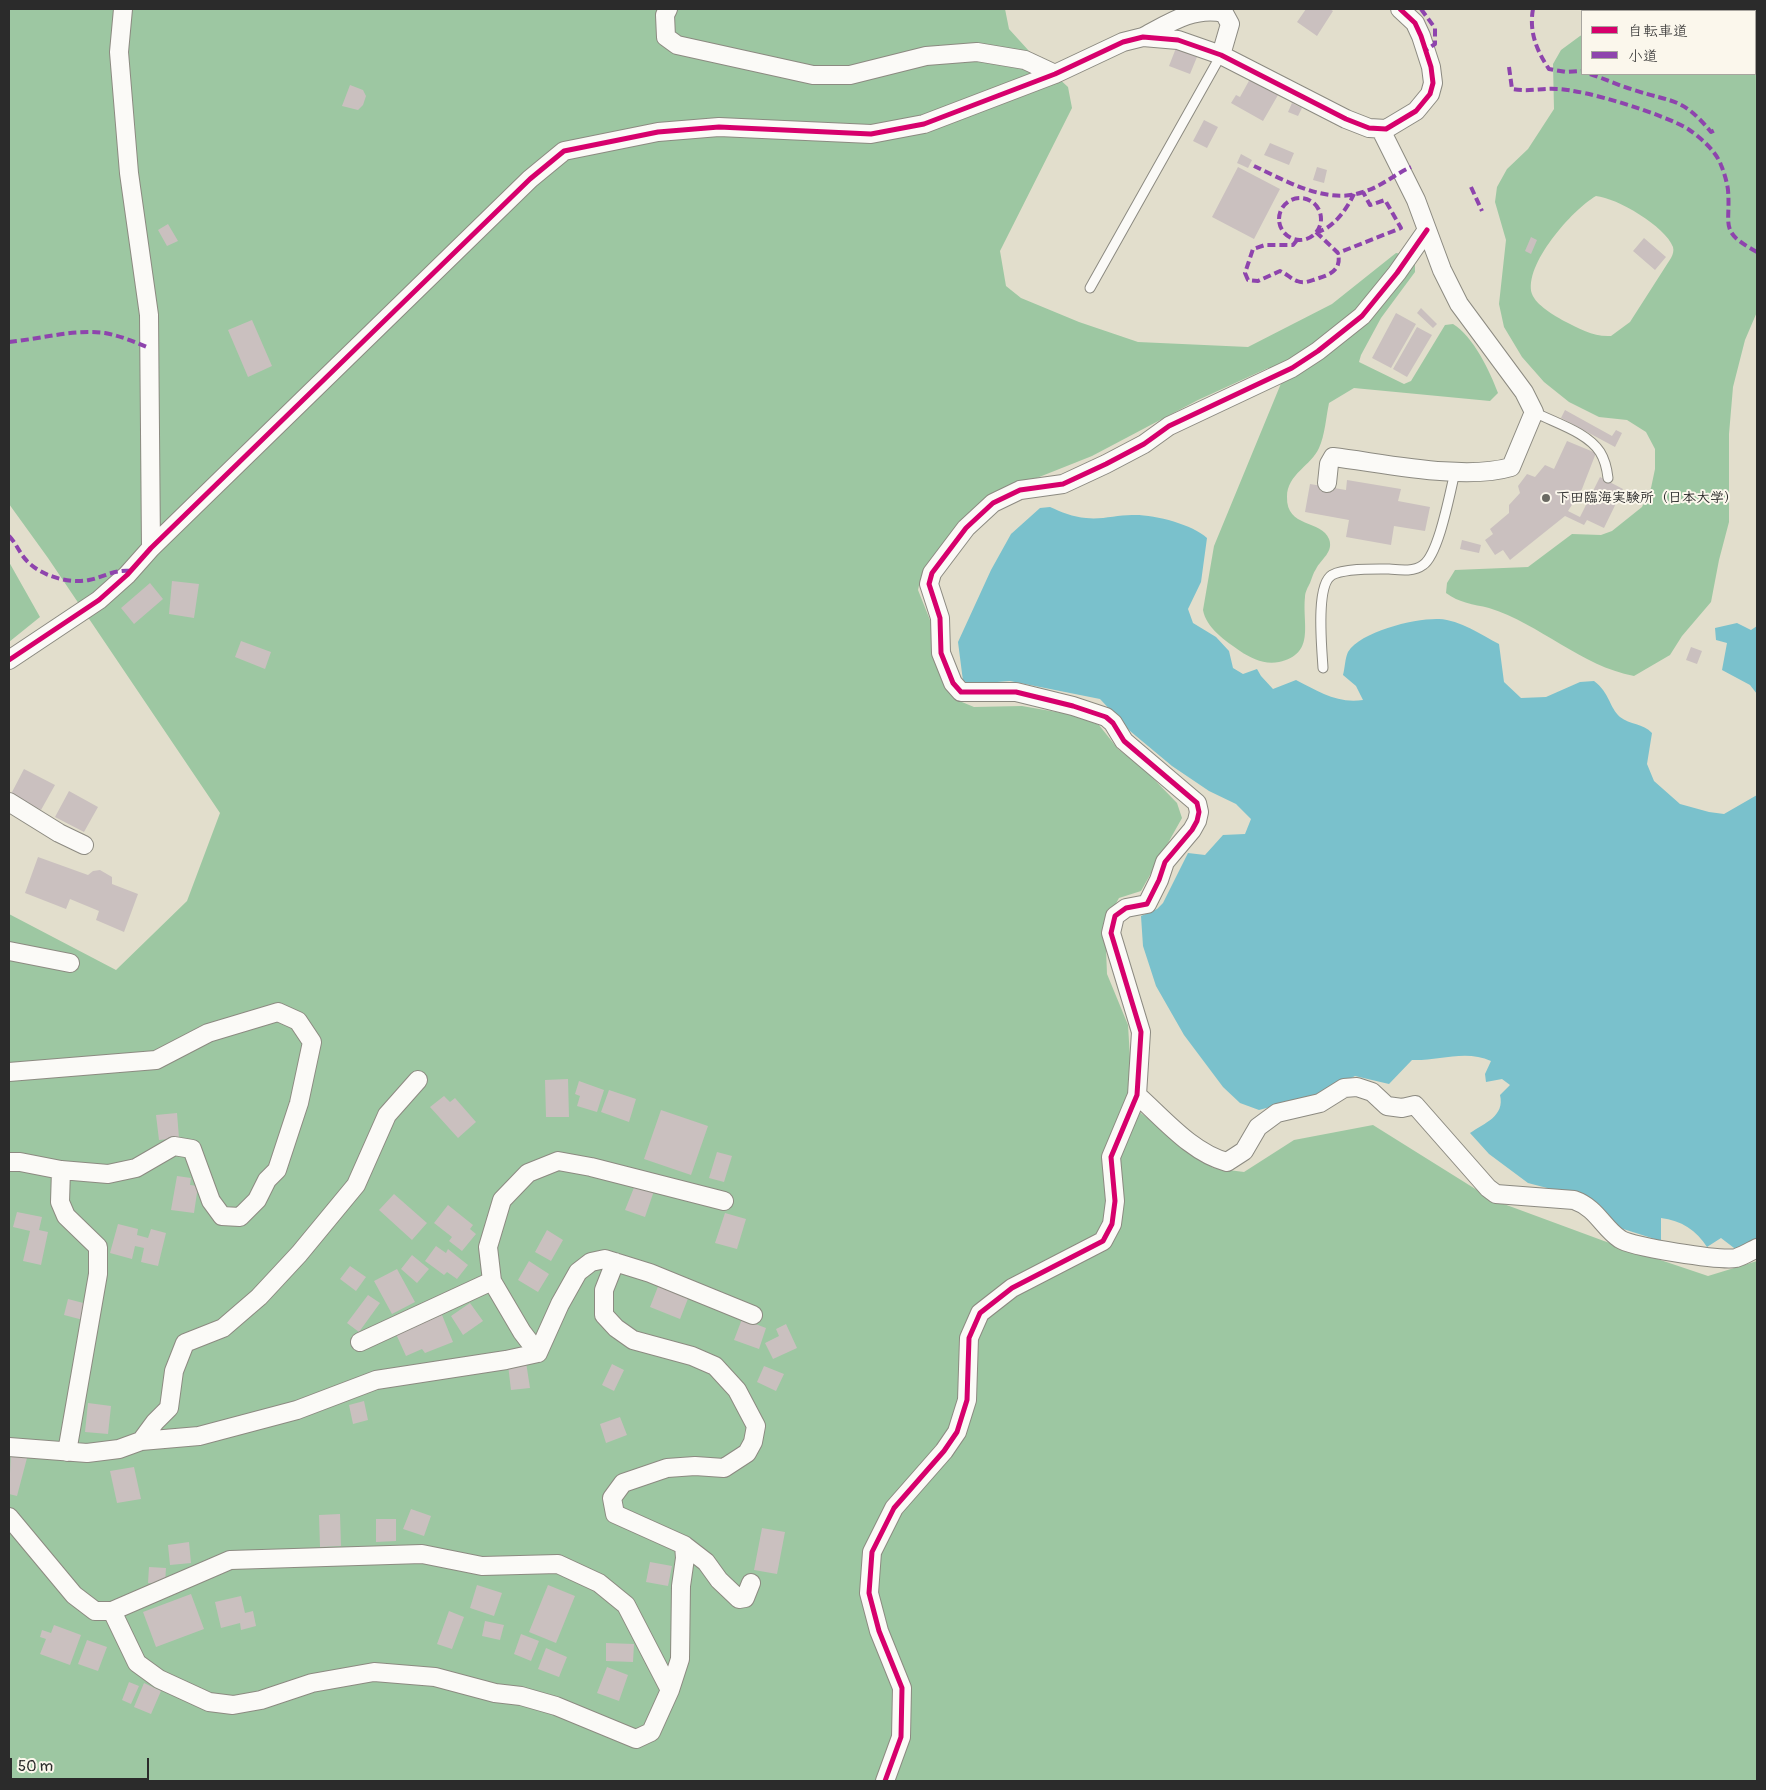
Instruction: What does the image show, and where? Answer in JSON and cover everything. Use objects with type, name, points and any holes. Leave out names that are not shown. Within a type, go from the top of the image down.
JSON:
[{"type":"street","points":[[123,9],[120,61],[129,173],[149,315],[152,548]]},
{"type":"street","points":[[668,9],[665,15],[666,37],[677,45],[813,75],[850,75],[926,56],[977,52],[1025,60],[1055,74]]},
{"type":"street","points":[[9,660],[99,600],[127,575],[152,548],[530,179],[564,151],[658,132],[718,127],[871,134],[924,124],[1055,74],[1123,42],[1143,38],[1178,40],[1221,54],[1338,116],[1362,126],[1380,130],[1395,125],[1416,111],[1430,94],[1433,83],[1431,67],[1421,36],[1415,23],[1400,9]]},
{"type":"street","points":[[1143,38],[1189,14],[1216,11],[1224,13],[1230,24],[1221,54]]},
{"type":"street","points":[[1327,482],[1333,457],[1455,472],[1495,472],[1511,467],[1534,412],[1524,392],[1460,304],[1442,270],[1412,193],[1380,130]]},
{"type":"street","points":[[885,1781],[902,1737],[902,1688],[879,1631],[869,1593],[872,1552],[894,1508],[944,1451],[957,1432],[967,1400],[969,1338],[980,1313],[1012,1288],[1103,1241],[1112,1224],[1115,1201],[1111,1158],[1137,1095],[1141,1032],[1117,956],[1111,933],[1112,924],[1115,916],[1126,908],[1147,904],[1159,880],[1165,862],[1192,830],[1199,812],[1197,803],[1124,741],[1113,723],[1106,718],[1073,706],[1016,692],[961,692],[953,683],[941,653],[940,618],[929,584],[932,573],[966,528],[993,503],[1020,490],[1063,484],[1098,468],[1144,444],[1169,426],[1292,368],[1318,351],[1362,316],[1397,273],[1427,230]]},
{"type":"street","points":[[9,802],[59,833],[84,845]]},
{"type":"street","points":[[9,951],[70,962]]},
{"type":"street","points":[[9,1072],[156,1060],[208,1033],[278,1012],[298,1021],[312,1042],[300,1090],[299,1103],[276,1170],[267,1180],[257,1200],[240,1217],[222,1216],[212,1201],[192,1148],[174,1146],[136,1168],[108,1174],[61,1170],[20,1162],[9,1162]]},
{"type":"street","points":[[141,1441],[155,1422],[169,1408],[174,1371],[185,1343],[223,1328],[259,1297],[300,1254],[356,1185],[387,1115],[418,1080]]},
{"type":"street","points":[[1137,1095],[1198,1149],[1216,1159],[1227,1162],[1244,1151],[1258,1128],[1277,1113],[1320,1103],[1344,1088],[1357,1087],[1372,1092],[1387,1106],[1402,1108],[1415,1105],[1488,1188],[1496,1194],[1574,1200],[1582,1203],[1605,1222],[1621,1240],[1698,1257],[1736,1258],[1757,1248]]},
{"type":"street","points":[[538,1353],[522,1332],[492,1281],[488,1247],[502,1200],[528,1173],[558,1161],[591,1167],[724,1201]]},
{"type":"street","points":[[61,1170],[60,1202],[66,1216],[98,1247],[98,1274],[67,1452]]},
{"type":"street","points":[[538,1353],[560,1304],[578,1272],[590,1262],[605,1259],[650,1273],[753,1315]]},
{"type":"street","points":[[615,1262],[604,1290],[604,1315],[616,1328],[633,1340],[692,1356],[715,1366],[736,1390],[756,1426],[753,1442],[747,1454],[724,1468],[695,1466],[667,1468],[623,1483],[612,1498],[615,1514],[684,1545],[706,1562],[719,1580],[739,1599],[744,1598],[751,1584]]},
{"type":"street","points":[[360,1342],[492,1281]]},
{"type":"street","points":[[9,1447],[87,1453],[119,1449],[141,1441],[199,1436],[296,1410],[376,1380],[506,1360],[538,1353]]},
{"type":"street","points":[[9,1517],[74,1595],[95,1611],[112,1611],[230,1560],[422,1554],[482,1566],[558,1564],[598,1583],[626,1605],[670,1690]]},
{"type":"street","points":[[112,1611],[137,1664],[159,1679],[209,1702],[234,1705],[261,1700],[312,1683],[374,1672],[391,1673],[435,1677],[495,1693],[556,1706],[636,1739],[651,1732],[670,1690],[680,1659],[681,1586],[686,1558],[684,1545]]},
{"type":"lane","points":[[1090,288],[1221,54]]},
{"type":"lane","points":[[1534,412],[1594,444],[1601,453],[1608,478]]},
{"type":"lane","points":[[1323,668],[1321,604],[1324,586],[1329,578],[1342,572],[1369,569],[1415,569],[1424,565],[1433,554],[1455,472]]},
{"type":"green space","points":[[9,9],[1005,9],[1009,29],[1029,51],[1068,87],[1072,108],[1000,251],[1006,286],[1021,298],[1079,322],[1138,342],[1248,347],[1332,304],[1396,253],[1407,256],[1415,263],[1415,272],[1381,318],[1359,362],[1404,384],[1411,381],[1445,325],[1453,324],[1474,345],[1486,365],[1498,393],[1490,401],[1354,388],[1329,403],[1319,448],[1311,460],[1295,476],[1288,489],[1288,507],[1292,514],[1325,533],[1330,544],[1330,548],[1315,571],[1306,593],[1305,637],[1303,645],[1291,658],[1269,663],[1249,657],[1217,634],[1208,623],[1203,610],[1214,546],[1282,381],[1279,373],[1268,368],[1198,400],[1092,456],[999,493],[935,556],[920,581],[918,590],[932,625],[931,645],[937,664],[957,700],[974,707],[1022,706],[1074,715],[1099,725],[1118,749],[1146,771],[1177,803],[1182,818],[1141,891],[1119,898],[1105,923],[1107,974],[1128,1025],[1133,1107],[1213,1168],[1244,1172],[1294,1140],[1373,1125],[1493,1200],[1604,1241],[1708,1276],[1757,1261],[1757,1781],[9,1781],[9,914],[116,970],[187,901],[220,813],[48,558],[9,504]]},
{"type":"green space","points":[[1757,11],[1757,312],[1745,340],[1733,387],[1729,434],[1729,522],[1711,602],[1682,636],[1670,655],[1634,676],[1596,663],[1508,615],[1461,601],[1446,593],[1447,583],[1455,570],[1528,567],[1572,534],[1601,535],[1612,531],[1642,507],[1651,488],[1655,469],[1655,449],[1646,432],[1627,420],[1599,417],[1569,402],[1544,382],[1522,357],[1504,327],[1499,304],[1506,240],[1495,202],[1497,187],[1507,169],[1528,149],[1554,109],[1553,64],[1561,50],[1581,36],[1581,75],[1756,75]],"holes":[[[1596,196],[1616,202],[1639,214],[1661,230],[1673,247],[1673,254],[1630,322],[1611,336],[1604,336],[1587,332],[1551,313],[1534,298],[1531,282],[1542,254],[1563,225],[1575,213]]]},
{"type":"green space","points":[[9,562],[40,617],[9,642]]},
{"type":"water","points":[[1050,507],[1086,518],[1141,515],[1161,518],[1192,528],[1207,538],[1201,582],[1188,609],[1193,623],[1216,637],[1229,651],[1233,668],[1243,674],[1257,669],[1273,689],[1296,680],[1336,698],[1354,701],[1363,700],[1356,686],[1343,675],[1347,654],[1355,645],[1376,632],[1404,623],[1429,619],[1447,620],[1470,628],[1499,644],[1504,682],[1521,698],[1546,697],[1580,682],[1594,681],[1603,690],[1620,717],[1645,727],[1652,733],[1647,764],[1654,781],[1680,804],[1724,814],[1757,795],[1757,1243],[1738,1251],[1721,1238],[1707,1247],[1688,1227],[1675,1221],[1661,1218],[1661,1241],[1617,1227],[1593,1200],[1528,1183],[1489,1154],[1470,1133],[1497,1114],[1501,1102],[1500,1095],[1510,1085],[1502,1079],[1486,1082],[1485,1074],[1491,1061],[1481,1058],[1462,1056],[1412,1060],[1389,1084],[1355,1076],[1323,1093],[1259,1110],[1240,1103],[1223,1087],[1184,1035],[1156,986],[1143,946],[1141,916],[1157,909],[1163,903],[1188,853],[1205,855],[1223,835],[1245,834],[1251,819],[1236,804],[1209,791],[1172,766],[1130,731],[1100,699],[1010,681],[972,684],[963,681],[958,642],[991,570],[1011,534],[1040,508]]},
{"type":"water","points":[[1737,623],[1751,630],[1757,626],[1757,694],[1750,685],[1722,670],[1727,643],[1716,640],[1715,628]]},
{"type":"building","points":[[1306,9],[1330,9],[1333,11],[1317,36],[1297,22]]},
{"type":"building","points":[[1176,48],[1197,57],[1190,74],[1169,66]]},
{"type":"building","points":[[1250,79],[1278,95],[1263,121],[1231,103],[1236,95],[1240,97]]},
{"type":"building","points":[[350,85],[363,90],[366,96],[363,105],[358,110],[342,106]]},
{"type":"building","points":[[1292,103],[1302,108],[1298,116],[1288,112]]},
{"type":"building","points":[[1204,120],[1218,127],[1207,148],[1193,141]]},
{"type":"building","points":[[1270,143],[1294,153],[1289,165],[1264,155]]},
{"type":"building","points":[[1241,154],[1252,160],[1248,168],[1237,163]]},
{"type":"building","points":[[1238,167],[1280,189],[1254,239],[1212,217]]},
{"type":"building","points":[[1317,167],[1327,170],[1324,183],[1313,180]]},
{"type":"building","points":[[168,224],[178,241],[167,246],[158,230]]},
{"type":"building","points":[[1531,237],[1537,240],[1531,254],[1525,251]]},
{"type":"building","points":[[1644,238],[1666,257],[1655,270],[1633,251]]},
{"type":"building","points":[[1421,308],[1437,324],[1433,328],[1417,313]]},
{"type":"building","points":[[1396,313],[1416,324],[1391,368],[1372,358]]},
{"type":"building","points":[[252,320],[272,366],[248,377],[228,330]]},
{"type":"building","points":[[1417,327],[1432,335],[1407,377],[1393,369]]},
{"type":"building","points":[[1565,410],[1612,436],[1616,430],[1622,433],[1615,447],[1561,418]]},
{"type":"building","points":[[1567,441],[1596,453],[1582,489],[1568,511],[1580,517],[1600,477],[1623,489],[1604,528],[1587,520],[1584,525],[1565,516],[1510,560],[1503,550],[1495,555],[1485,540],[1493,534],[1490,529],[1509,513],[1509,505],[1520,493],[1518,486],[1527,474],[1535,477],[1545,465],[1554,469]]},
{"type":"building","points":[[1347,480],[1401,489],[1398,501],[1430,507],[1425,531],[1394,526],[1391,545],[1346,537],[1349,520],[1305,512],[1310,484],[1346,490]]},
{"type":"building","points":[[1462,540],[1481,545],[1479,553],[1460,549]]},
{"type":"building","points":[[172,581],[199,584],[194,618],[169,614]]},
{"type":"building","points":[[150,583],[163,599],[134,624],[121,608]]},
{"type":"building","points":[[241,641],[271,652],[265,669],[235,657]]},
{"type":"building","points":[[1691,647],[1702,651],[1697,664],[1686,660]]},
{"type":"building","points":[[24,769],[55,785],[41,810],[11,794]]},
{"type":"building","points":[[69,791],[98,807],[84,832],[55,817]]},
{"type":"building","points":[[38,857],[88,875],[93,871],[100,870],[112,877],[112,884],[138,894],[124,932],[96,920],[99,911],[70,899],[66,909],[25,893]]},
{"type":"building","points":[[568,1079],[569,1117],[546,1117],[545,1080]]},
{"type":"building","points":[[579,1081],[604,1090],[597,1112],[577,1106],[580,1096],[575,1094]]},
{"type":"building","points":[[609,1090],[636,1099],[629,1122],[601,1112]]},
{"type":"building","points":[[444,1096],[450,1102],[455,1098],[476,1122],[458,1138],[430,1107]]},
{"type":"building","points":[[661,1110],[708,1126],[691,1175],[644,1159]]},
{"type":"building","points":[[177,1113],[179,1138],[159,1140],[156,1115]]},
{"type":"building","points":[[717,1152],[732,1156],[724,1182],[709,1178]]},
{"type":"building","points":[[177,1176],[191,1178],[190,1185],[198,1186],[194,1213],[171,1210]]},
{"type":"building","points":[[635,1185],[654,1191],[645,1217],[625,1210]]},
{"type":"building","points":[[394,1194],[427,1223],[412,1240],[379,1210]]},
{"type":"building","points":[[448,1205],[473,1225],[470,1229],[476,1234],[462,1251],[449,1241],[452,1237],[434,1223]]},
{"type":"building","points":[[17,1212],[42,1217],[39,1230],[48,1232],[41,1265],[23,1261],[30,1231],[13,1227]]},
{"type":"building","points":[[725,1213],[746,1219],[737,1249],[715,1243]]},
{"type":"building","points":[[118,1224],[138,1229],[137,1235],[148,1238],[151,1229],[166,1233],[158,1266],[141,1262],[144,1248],[135,1246],[132,1259],[110,1253]]},
{"type":"building","points":[[547,1230],[563,1240],[551,1261],[535,1252]]},
{"type":"building","points":[[436,1246],[446,1253],[448,1249],[468,1265],[457,1279],[447,1272],[444,1275],[425,1261]]},
{"type":"building","points":[[412,1255],[429,1269],[417,1283],[401,1269]]},
{"type":"building","points":[[529,1261],[549,1274],[538,1292],[518,1280]]},
{"type":"building","points":[[350,1266],[366,1277],[356,1291],[340,1279]]},
{"type":"building","points":[[397,1269],[415,1302],[392,1314],[374,1281]]},
{"type":"building","points":[[659,1284],[689,1296],[680,1319],[650,1307]]},
{"type":"building","points":[[368,1295],[380,1303],[359,1332],[347,1323]]},
{"type":"building","points":[[68,1299],[91,1305],[87,1321],[64,1315]]},
{"type":"building","points":[[470,1303],[483,1321],[463,1335],[451,1316]]},
{"type":"building","points":[[442,1315],[453,1342],[425,1353],[422,1349],[406,1356],[396,1334]]},
{"type":"building","points":[[742,1319],[766,1328],[759,1349],[734,1340]]},
{"type":"building","points":[[786,1324],[797,1348],[773,1359],[765,1343],[779,1336],[776,1329]]},
{"type":"building","points":[[526,1362],[530,1388],[511,1390],[508,1365]]},
{"type":"building","points":[[612,1364],[624,1370],[614,1391],[602,1385]]},
{"type":"building","points":[[764,1366],[784,1374],[776,1391],[757,1382]]},
{"type":"building","points":[[364,1401],[368,1420],[353,1424],[349,1405]]},
{"type":"building","points":[[88,1403],[111,1406],[108,1434],[85,1432]]},
{"type":"building","points":[[620,1417],[627,1435],[606,1443],[600,1424]]},
{"type":"building","points":[[11,1453],[27,1458],[17,1496],[9,1494]]},
{"type":"building","points":[[134,1467],[141,1499],[117,1503],[110,1471]]},
{"type":"building","points":[[411,1509],[431,1516],[424,1536],[403,1529]]},
{"type":"building","points":[[340,1514],[341,1546],[320,1547],[319,1515]]},
{"type":"building","points":[[376,1519],[396,1519],[396,1541],[376,1542]]},
{"type":"building","points":[[762,1528],[785,1532],[777,1574],[754,1570]]},
{"type":"building","points":[[189,1542],[191,1563],[170,1565],[168,1545]]},
{"type":"building","points":[[650,1562],[672,1566],[668,1586],[646,1582]]},
{"type":"building","points":[[149,1567],[166,1568],[165,1584],[148,1583]]},
{"type":"building","points":[[477,1585],[502,1593],[494,1616],[470,1608]]},
{"type":"building","points":[[548,1585],[575,1596],[556,1643],[529,1632]]},
{"type":"building","points":[[191,1594],[204,1629],[156,1647],[143,1612]]},
{"type":"building","points":[[241,1596],[245,1613],[253,1611],[256,1626],[241,1630],[240,1623],[221,1628],[215,1602]]},
{"type":"building","points":[[449,1611],[464,1617],[452,1649],[437,1644]]},
{"type":"building","points":[[485,1621],[504,1625],[500,1640],[482,1636]]},
{"type":"building","points":[[54,1625],[81,1635],[70,1665],[40,1654],[46,1639],[40,1637],[42,1630],[51,1633]]},
{"type":"building","points":[[521,1634],[539,1641],[531,1661],[514,1654]]},
{"type":"building","points":[[87,1640],[107,1647],[98,1671],[78,1664]]},
{"type":"building","points":[[606,1643],[634,1644],[633,1662],[606,1661]]},
{"type":"building","points":[[546,1648],[567,1657],[559,1677],[538,1669]]},
{"type":"building","points":[[607,1667],[628,1675],[619,1701],[597,1693]]},
{"type":"building","points":[[129,1682],[139,1686],[131,1704],[122,1700]]},
{"type":"building","points":[[144,1683],[161,1691],[151,1714],[134,1707]]},
{"type":"marked path","points":[[1421,9],[1435,28],[1435,44],[1426,50]]},
{"type":"marked path","points":[[1533,9],[1533,33],[1540,55],[1549,69],[1566,72],[1581,71]]},
{"type":"marked path","points":[[1509,67],[1512,89],[1570,90],[1605,98],[1643,110],[1693,132],[1712,150],[1719,160],[1728,190],[1728,220],[1731,233],[1736,239],[1757,252]]},
{"type":"marked path","points":[[1593,75],[1677,103],[1692,112],[1711,132],[1717,129]]},
{"type":"marked path","points":[[1254,166],[1307,190],[1335,196],[1370,190],[1411,167]]},
{"type":"marked path","points":[[1471,187],[1482,211]]},
{"type":"marked path","points":[[1316,232],[1338,253],[1401,228],[1385,200],[1370,205],[1363,192]]},
{"type":"marked path","points":[[1316,232],[1333,223],[1343,212],[1354,194]]},
{"type":"marked path","points":[[1304,198],[1312,201],[1318,207],[1321,219],[1318,231],[1312,237],[1296,240],[1288,237],[1282,231],[1279,215],[1282,207],[1288,201],[1304,198]]},
{"type":"marked path","points":[[1297,240],[1293,245],[1265,245],[1253,249],[1245,273],[1248,280],[1258,281],[1280,271],[1302,282],[1326,276],[1336,268],[1339,259],[1338,253]]},
{"type":"marked path","points":[[9,342],[69,333],[93,332],[117,336],[149,348]]},
{"type":"marked path","points":[[9,536],[33,566],[47,575],[56,578],[81,581],[120,571],[131,571]]},
{"type":"cycle path","points":[[9,660],[99,600],[127,575],[151,548],[530,179],[564,151],[658,132],[719,127],[871,134],[924,124],[1055,74],[1123,42],[1143,37],[1178,40],[1221,55],[1346,119],[1369,128],[1386,129],[1416,111],[1430,94],[1433,83],[1431,67],[1421,36],[1415,23],[1400,9]]},
{"type":"cycle path","points":[[885,1781],[901,1737],[902,1688],[879,1631],[869,1593],[872,1552],[894,1508],[944,1451],[957,1432],[967,1400],[969,1338],[980,1313],[1012,1288],[1103,1241],[1112,1224],[1115,1201],[1111,1157],[1137,1095],[1141,1032],[1111,933],[1115,916],[1126,908],[1147,904],[1159,880],[1165,862],[1192,830],[1199,812],[1197,803],[1124,741],[1113,723],[1106,717],[1073,706],[1016,692],[961,692],[953,683],[941,653],[940,618],[929,584],[932,573],[966,528],[993,503],[1020,490],[1063,484],[1106,464],[1144,444],[1169,426],[1292,368],[1318,351],[1362,316],[1397,273],[1427,230]]},
{"type":"place","name":"下田臨海実験所（日本大学）","points":[[1546,498]]}]
